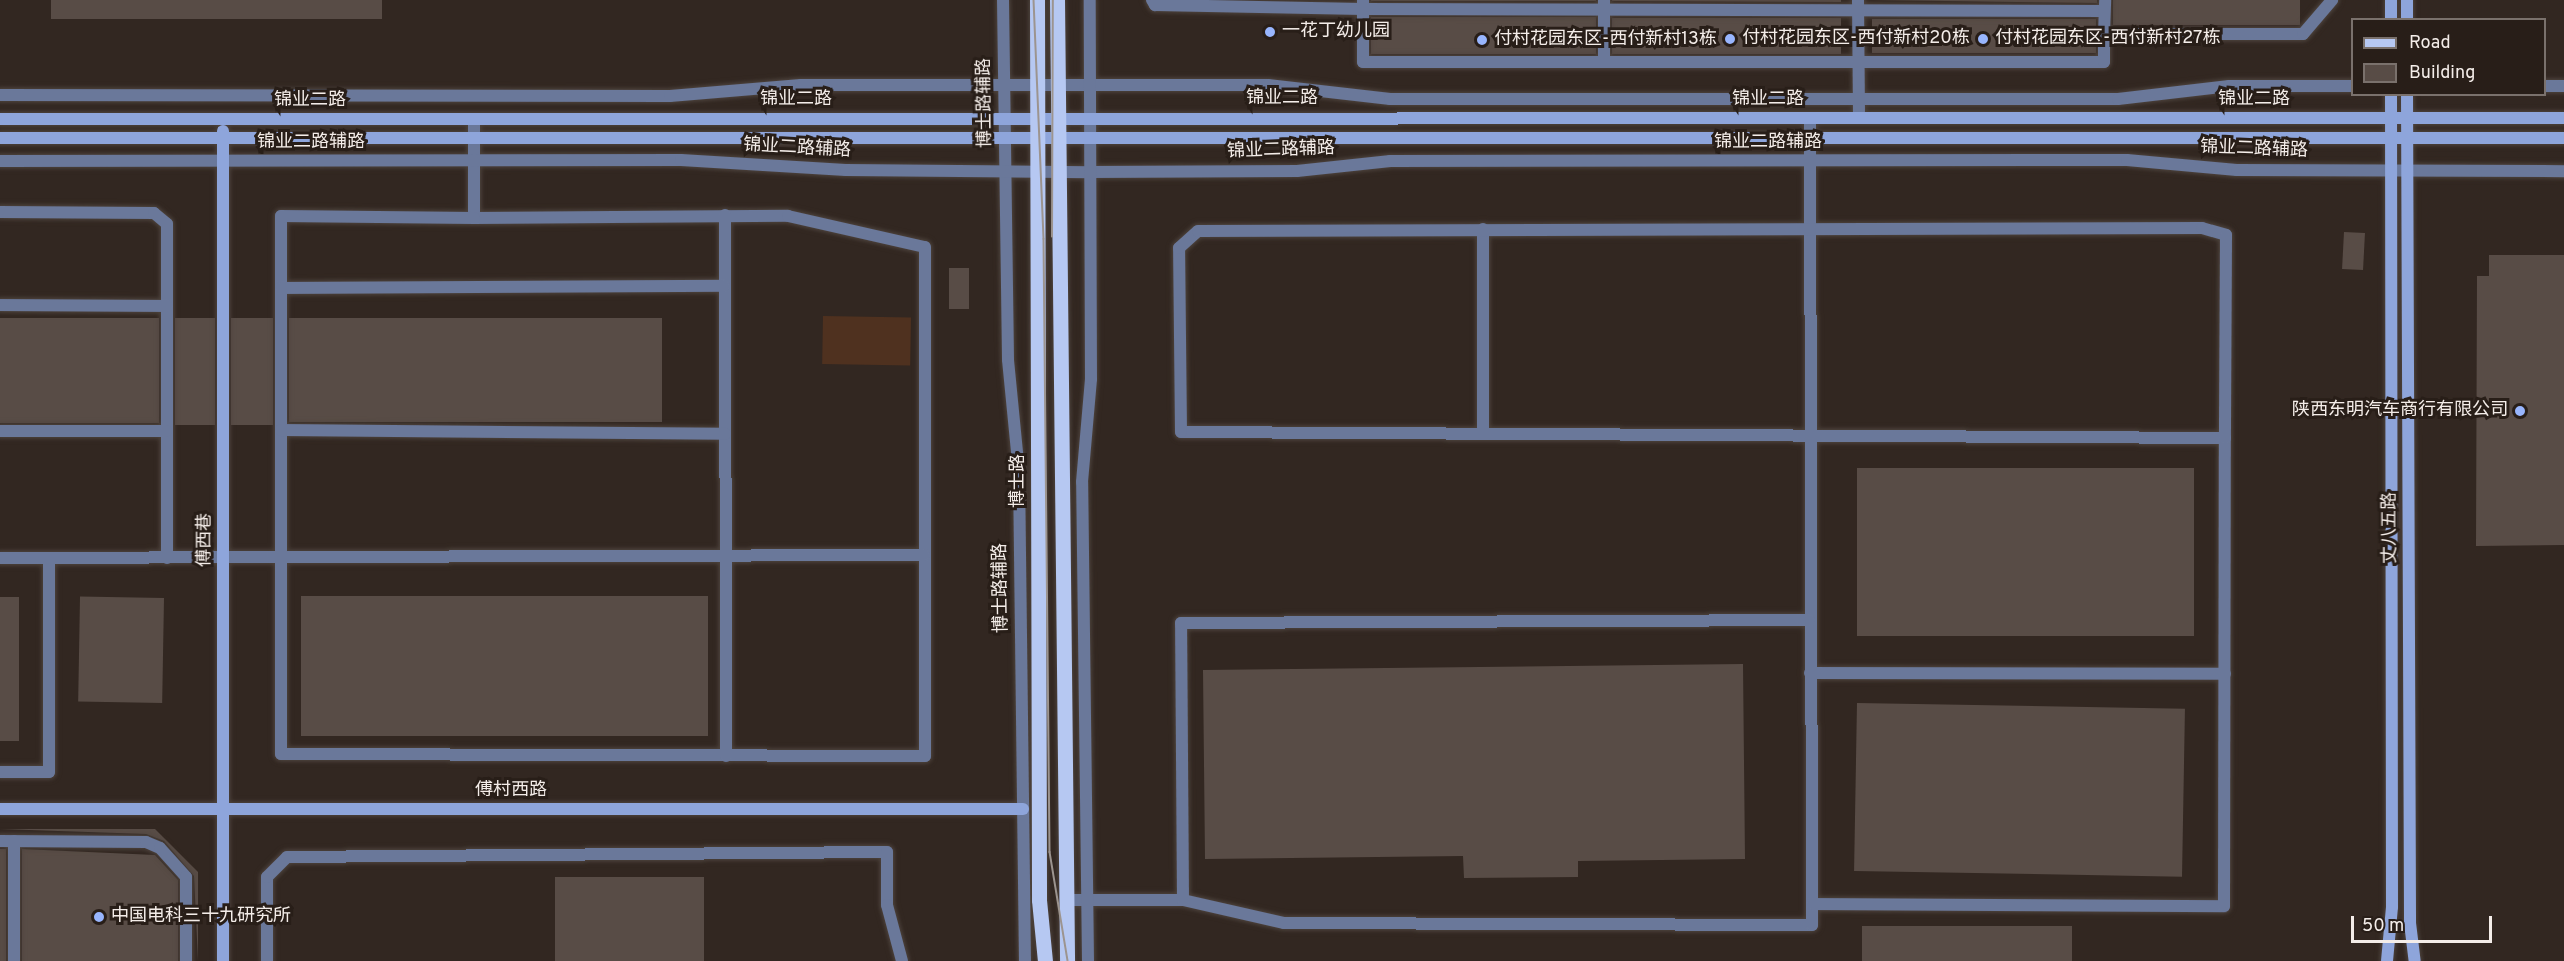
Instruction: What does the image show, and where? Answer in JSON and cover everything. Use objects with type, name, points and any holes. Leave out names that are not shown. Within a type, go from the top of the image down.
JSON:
[{"type":"main road","name":"博士路","points":[[1037,0],[1039,900],[1045,961]]},
{"type":"main road","points":[[1057,0],[1067,961]]},
{"type":"main road","points":[[2391,0],[2391,18]]},
{"type":"main road","points":[[2407,0],[2407,18]]},
{"type":"main road","name":"丈八五路","points":[[2387,961],[2392,907],[2391,96]]},
{"type":"main road","name":"丈八五路","points":[[2407,96],[2410,923],[2415,961]]},
{"type":"main road","name":"锦业二路","points":[[0,119],[2564,118]]},
{"type":"main road","name":"傅西巷","points":[[222,119],[223,961]]},
{"type":"main road","name":"锦业二路","points":[[0,138],[2564,138]]},
{"type":"main road","name":"傅村西路","points":[[0,809],[1023,808]]},
{"type":"street","name":"博士路辅路","points":[[1003,0],[1002,118],[1006,171],[1008,360],[1019,472],[1025,961]]},
{"type":"street","points":[[1088,961],[1082,482],[1091,379],[1090,0]]},
{"type":"street","points":[[1152,0],[1155,6],[1363,4],[2105,6],[2104,62],[1363,62],[1363,4]]},
{"type":"street","points":[[2104,34],[2303,34],[2332,0]]},
{"type":"street","points":[[1604,62],[1605,5]]},
{"type":"street","points":[[1858,5],[1859,118]]},
{"type":"street","points":[[0,95],[670,96],[801,85],[1268,85],[1390,99],[2118,99],[2229,86],[2351,86]]},
{"type":"street","points":[[2546,86],[2564,86]]},
{"type":"street","points":[[1066,900],[1183,900],[1284,922],[1812,925],[1808,435],[1810,118]]},
{"type":"street","points":[[474,119],[474,218]]},
{"type":"street","name":"锦业二路辅路","points":[[0,161],[681,160],[846,170],[1090,172],[1297,171],[1390,161],[2127,160],[2237,170],[2564,171]]},
{"type":"street","points":[[0,213],[154,213],[167,224],[167,558]]},
{"type":"street","points":[[725,215],[726,756]]},
{"type":"street","points":[[725,215],[788,216],[925,247],[925,756],[281,754],[281,216],[474,218],[725,215]]},
{"type":"street","points":[[1812,904],[2223,906],[2226,235],[2202,228],[1198,231],[1179,248],[1181,432],[2225,438]]},
{"type":"street","points":[[1483,432],[1484,230]]},
{"type":"street","points":[[281,288],[724,286]]},
{"type":"street","points":[[0,305],[167,306]]},
{"type":"street","points":[[281,430],[725,434]]},
{"type":"street","points":[[0,431],[166,431]]},
{"type":"street","points":[[0,558],[167,558],[224,555],[924,555]]},
{"type":"street","points":[[0,772],[49,772],[49,558]]},
{"type":"street","points":[[1183,900],[1180,623],[1809,620]]},
{"type":"street","points":[[1810,673],[2224,674]]},
{"type":"street","points":[[0,840],[146,842],[160,848],[186,877],[186,961]]},
{"type":"street","points":[[14,841],[14,961]]},
{"type":"street","points":[[267,961],[267,877],[287,857],[875,852],[887,852],[887,905],[902,961]]},
{"type":"shaded area","points":[[823,316],[911,318],[910,366],[822,364]]},
{"type":"building","points":[[51,0],[382,0],[382,19],[51,19]]},
{"type":"building","points":[[1596,0],[1596,1],[1371,1]]},
{"type":"building","points":[[1841,0],[1841,2],[1612,1]]},
{"type":"building","points":[[1872,0],[2097,0],[2097,3]]},
{"type":"building","points":[[2113,0],[2300,0],[2300,25],[2113,25]]},
{"type":"building","name":"付村花园东区-西付新村13栋","points":[[1371,17],[1596,17],[1596,54],[1371,54]]},
{"type":"building","name":"付村花园东区-西付新村20栋","points":[[1612,18],[1841,18],[1841,54],[1612,54]]},
{"type":"building","name":"付村花园东区-西付新村27栋","points":[[1872,19],[2096,19],[2096,53],[1872,53]]},
{"type":"building","points":[[2344,232],[2365,233],[2363,270],[2342,269]]},
{"type":"building","name":"陕西东明汽车商行有限公司","points":[[2489,255],[2564,255],[2564,545],[2476,546],[2477,276],[2489,276]]},
{"type":"building","points":[[949,268],[969,268],[969,309],[949,309]]},
{"type":"building","points":[[0,318],[159,318],[159,423],[0,423]]},
{"type":"building","points":[[175,318],[215,318],[215,425],[175,425]]},
{"type":"building","points":[[231,318],[273,318],[273,425],[231,425]]},
{"type":"building","points":[[289,318],[662,318],[662,422],[289,422]]},
{"type":"building","points":[[1857,468],[2194,468],[2194,636],[1857,636]]},
{"type":"building","points":[[301,596],[708,596],[708,736],[301,736]]},
{"type":"building","points":[[0,597],[19,597],[19,741],[0,741]]},
{"type":"building","points":[[80,597],[164,598],[162,703],[78,702]]},
{"type":"building","points":[[1743,664],[1745,859],[1578,861],[1578,877],[1464,878],[1463,856],[1205,859],[1203,670]]},
{"type":"building","points":[[1857,703],[2185,709],[2182,877],[1854,871]]},
{"type":"building","points":[[0,829],[155,829],[198,872],[198,961],[194,876],[164,841],[146,834]]},
{"type":"building","points":[[0,849],[6,849],[6,961],[0,961]]},
{"type":"building","name":"中国电科三十九研究所","points":[[22,849],[155,855],[178,880],[178,961],[22,961]]},
{"type":"building","points":[[555,877],[704,877],[704,961],[555,961]]},
{"type":"building","points":[[1862,926],[2072,926],[2072,961],[1862,961]]},
{"type":"tram line","points":[[1034,0],[1044,239],[1050,852],[1068,961]]},
{"type":"tram line","points":[[1052,237],[1053,0]]},
{"type":"place","name":"一花丁幼儿园","points":[[1270,32]]},
{"type":"place","name":"付村花园东区-西付新村20栋","points":[[1730,39]]},
{"type":"place","name":"付村花园东区-西付新村27栋","points":[[1983,39]]},
{"type":"place","name":"付村花园东区-西付新村13栋","points":[[1482,40]]},
{"type":"place","name":"陕西东明汽车商行有限公司","points":[[2520,411]]},
{"type":"place","name":"中国电科三十九研究所","points":[[99,917]]}]
